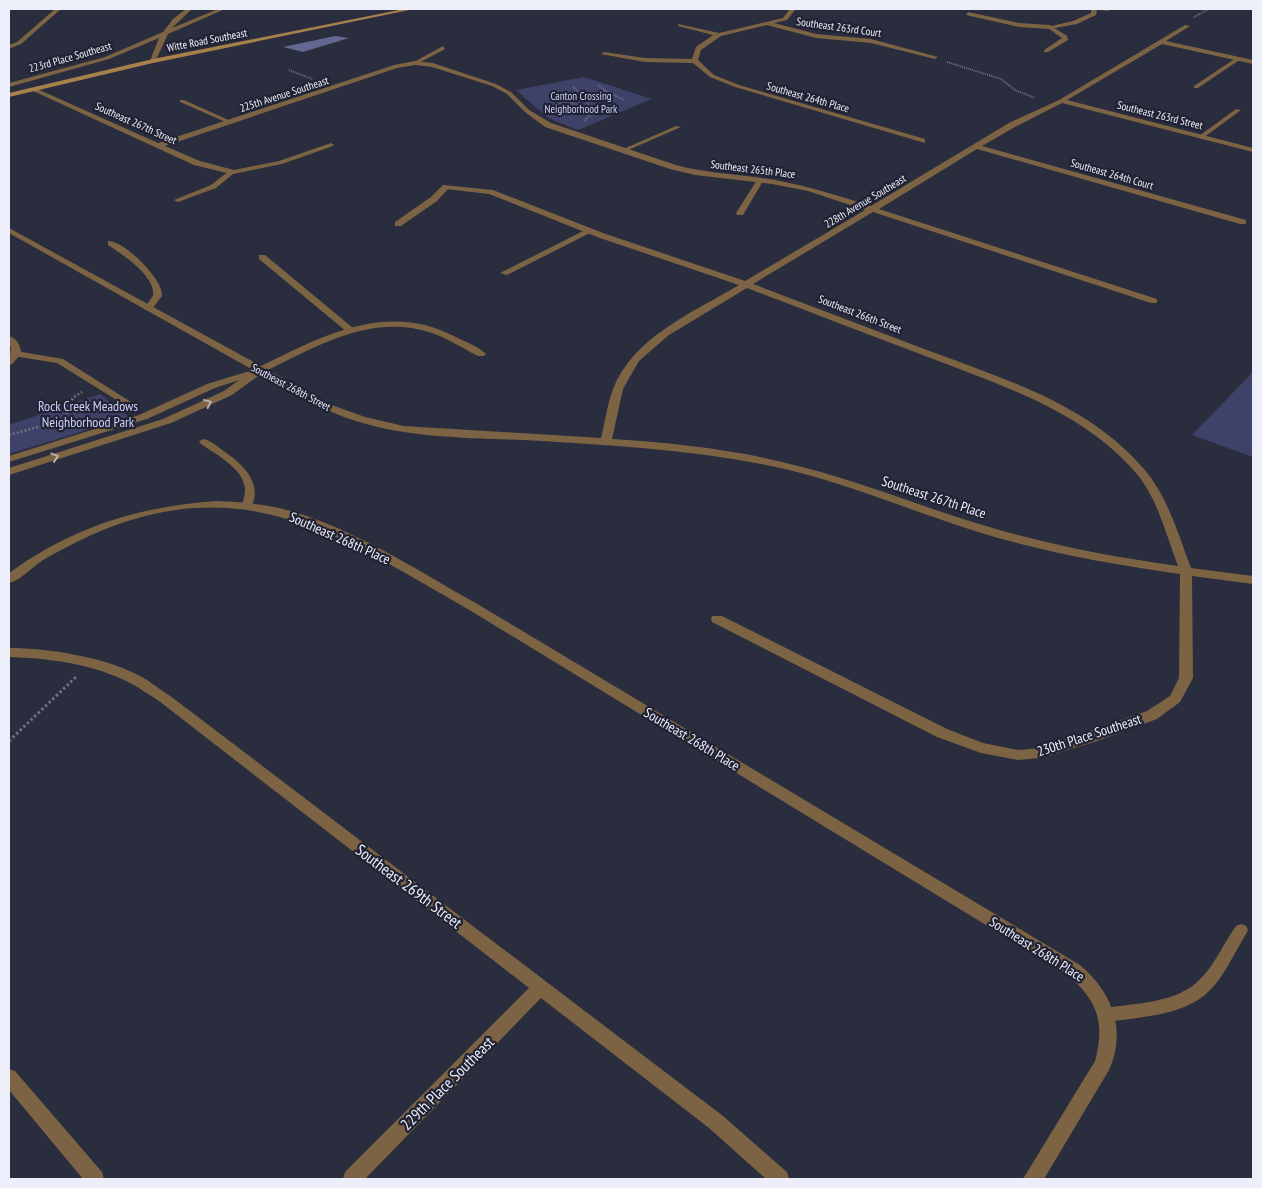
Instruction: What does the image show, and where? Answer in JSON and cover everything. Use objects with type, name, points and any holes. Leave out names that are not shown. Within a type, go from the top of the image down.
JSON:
[{"type":"street","points":[[9,47],[19,43],[58,9]]},
{"type":"street","points":[[153,61],[163,34],[179,16],[189,9]]},
{"type":"street","name":"223rd Place Southeast","points":[[9,85],[96,62],[222,9]]},
{"type":"street","name":"Witte Road Southeast","points":[[9,95],[153,61],[411,9]]},
{"type":"street","points":[[604,54],[645,60],[695,61],[694,57],[704,44],[719,35],[787,18],[793,9]]},
{"type":"street","points":[[1050,26],[1075,23],[1094,14],[1094,9]]},
{"type":"street","name":"Southeast 263rd Court","points":[[769,24],[816,36],[871,41],[935,57]]},
{"type":"street","points":[[680,25],[719,35]]},
{"type":"street","name":"228th Avenue Southeast","points":[[606,441],[618,390],[635,359],[666,332],[976,146],[1012,125],[1059,102],[1187,26]]},
{"type":"street","points":[[1162,42],[1253,62]]},
{"type":"street","name":"Southeast 264th Place","points":[[695,61],[712,76],[737,86],[922,141]]},
{"type":"street","name":"225th Avenue Southeast","points":[[159,145],[396,66],[415,63]]},
{"type":"street","name":"Southeast 265th Place","points":[[415,63],[433,65],[502,88],[539,120],[563,130],[695,173],[810,190],[1154,301]]},
{"type":"street","name":"Southeast 267th Street","points":[[33,89],[198,163],[232,172]]},
{"type":"street","name":"Southeast 263rd Street","points":[[1059,102],[1253,150]]},
{"type":"street","name":"Southeast 264th Court","points":[[976,146],[1243,222]]},
{"type":"street","name":"Southeast 266th Street","points":[[446,186],[490,192],[590,231],[744,284],[1031,393],[1087,424],[1120,450],[1150,484],[1157,495],[1186,571]]},
{"type":"street","name":"Southeast 268th Street","points":[[9,230],[259,370],[326,406],[362,420],[404,429],[448,434],[606,441]]},
{"type":"street","points":[[9,459],[143,417],[212,386],[259,370],[330,337],[372,325],[413,325],[432,330],[481,354]]},
{"type":"street","points":[[9,339],[16,347],[16,354],[9,362]]},
{"type":"street","points":[[9,472],[168,421],[228,393],[259,370]]},
{"type":"street","name":"Southeast 267th Place","points":[[606,441],[679,447],[770,463],[1054,550],[1253,580]]},
{"type":"street","name":"Southeast 268th Place","points":[[9,579],[27,564],[53,548],[92,530],[132,517],[186,506],[247,506],[286,514],[322,528],[374,551],[470,605],[1074,970],[1089,981],[1101,998],[1106,1015]]},
{"type":"street","name":"230th Place Southeast","points":[[717,619],[942,732],[981,748],[1002,753],[1018,755],[1040,753],[1089,738],[1152,714],[1175,699],[1186,678],[1186,571]]},
{"type":"street","name":"Southeast 269th Street","points":[[9,652],[21,652],[90,664],[133,679],[164,698],[716,1122],[780,1179]]},
{"type":"street","name":"229th Place Southeast","points":[[352,1179],[541,987]]},
{"type":"street","points":[[1033,1179],[1104,1064],[1110,1028],[1106,1015]]},
{"type":"street","points":[[9,1077],[95,1179]]},
{"type":"lane","points":[[1094,9],[1108,9]]},
{"type":"lane","points":[[968,14],[1020,25],[1050,26],[1063,34],[1065,40],[1046,50]]},
{"type":"lane","points":[[415,63],[443,48]]},
{"type":"lane","points":[[1196,87],[1238,59]]},
{"type":"lane","points":[[182,101],[230,122]]},
{"type":"lane","points":[[1201,137],[1238,110]]},
{"type":"lane","points":[[624,150],[678,127]]},
{"type":"lane","points":[[178,200],[218,185],[226,180],[232,172],[280,163],[330,145]]},
{"type":"lane","points":[[740,213],[759,181]]},
{"type":"lane","points":[[398,224],[434,199],[446,186]]},
{"type":"lane","points":[[504,273],[590,231]]},
{"type":"lane","points":[[111,243],[140,265],[155,284],[158,295],[148,308]]},
{"type":"lane","points":[[262,257],[350,330]]},
{"type":"lane","points":[[16,354],[54,358],[126,402]]},
{"type":"lane","points":[[204,442],[220,452],[246,478],[250,489],[247,506]]},
{"type":"lane","points":[[1106,1015],[1158,1006],[1189,998],[1204,987],[1241,930]]},
{"type":"path","points":[[935,57],[971,71],[1001,79],[1011,88],[1022,94],[1059,102]]},
{"type":"path","points":[[598,85],[624,100]]},
{"type":"path","points":[[563,130],[589,118],[586,98],[573,87]]},
{"type":"path","points":[[586,98],[606,91]]},
{"type":"path","points":[[560,103],[572,103],[578,108],[576,111],[566,114],[557,114],[547,110],[550,106],[560,103]]},
{"type":"path","points":[[67,422],[66,407],[74,397],[97,384]]},
{"type":"path","points":[[9,741],[90,664]]},
{"type":"green space","name":"Canton Crossing Neighborhood Park","points":[[584,77],[652,99],[578,130],[548,118],[516,90]]},
{"type":"green space","points":[[1253,372],[1253,457],[1192,435]]},
{"type":"green space","name":"Rock Creek Meadows Neighborhood Park","points":[[100,394],[129,417],[9,454],[9,425]]},
{"type":"shaded area","points":[[335,36],[349,38],[303,52],[283,47]]}]
